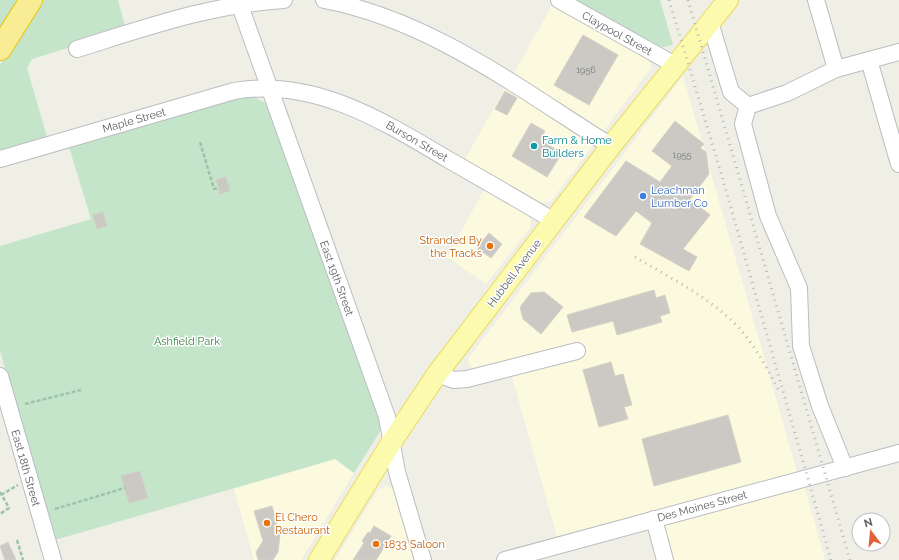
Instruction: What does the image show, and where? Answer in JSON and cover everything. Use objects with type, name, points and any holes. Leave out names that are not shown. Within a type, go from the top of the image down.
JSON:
[{"type":"highway","points":[[0,48],[31,0]]},
{"type":"main road","name":"Hubbell Avenue","points":[[319,560],[393,440],[437,374],[611,146],[728,0]]},
{"type":"street","points":[[77,49],[239,2],[284,0]]},
{"type":"street","points":[[324,0],[367,10],[423,33],[463,53],[611,146]]},
{"type":"street","name":"Claypool Street","points":[[559,0],[675,65]]},
{"type":"street","points":[[816,0],[836,69]]},
{"type":"street","name":"East 19th Street","points":[[239,2],[388,416],[397,472],[423,560]]},
{"type":"street","points":[[710,22],[731,92],[748,106]]},
{"type":"street","points":[[748,106],[787,93],[836,69],[899,52]]},
{"type":"street","points":[[869,60],[898,159]]},
{"type":"street","name":"Maple Street","points":[[0,159],[234,91],[269,87]]},
{"type":"street","name":"Burson Street","points":[[269,87],[283,88],[315,95],[374,118],[554,221]]},
{"type":"street","points":[[748,106],[743,124],[768,216],[799,288],[802,346],[820,406],[845,468]]},
{"type":"street","points":[[437,374],[456,380],[512,368],[578,351]]},
{"type":"street","name":"East 18th Street","points":[[1,380],[53,560]]},
{"type":"street","name":"Des Moines Street","points":[[504,560],[899,453]]},
{"type":"street","points":[[654,519],[665,560]]},
{"type":"path","points":[[200,142],[214,189],[218,188]]},
{"type":"path","points":[[25,404],[81,390]]},
{"type":"path","points":[[0,514],[9,508],[1,494],[14,487]]},
{"type":"path","points":[[55,509],[125,488]]},
{"type":"path","points":[[17,540],[23,560]]},
{"type":"shaded area","points":[[553,4],[648,58],[651,68],[552,200],[540,203],[464,161]]},
{"type":"shaded area","points":[[683,76],[797,472],[557,537],[508,362],[479,369],[473,368],[468,363],[468,359]]},
{"type":"shaded area","points":[[485,188],[527,213],[531,220],[530,228],[486,284],[447,257]]},
{"type":"shaded area","points":[[335,459],[354,473],[301,560],[254,560],[234,489]]},
{"type":"shaded area","points":[[804,485],[825,560],[659,560],[650,528]]},
{"type":"shaded area","points":[[386,486],[394,489],[415,560],[335,560],[378,490]]},
{"type":"green space","points":[[0,0],[20,0],[0,32]]},
{"type":"green space","points":[[40,0],[118,0],[126,30],[32,59],[27,68],[47,137],[0,151],[0,65]]},
{"type":"green space","points":[[575,0],[660,0],[673,45],[663,47],[659,46]]},
{"type":"green space","name":"Ashfield Park","points":[[252,96],[265,103],[269,110],[382,426],[381,430],[354,473],[335,459],[55,540],[0,351],[0,246],[91,219],[69,147],[240,98]]},
{"type":"building","points":[[583,35],[618,55],[589,105],[554,85]]},
{"type":"building","points":[[505,91],[517,98],[507,115],[495,109]]},
{"type":"building","points":[[675,121],[704,144],[700,148],[706,152],[709,174],[690,199],[710,215],[683,249],[697,257],[689,271],[640,244],[652,223],[636,211],[616,236],[584,217],[626,161],[660,182],[672,166],[652,151]]},
{"type":"building","name":"Farm & Home Builders","points":[[531,123],[545,131],[540,140],[562,153],[547,177],[512,156]]},
{"type":"building","points":[[226,177],[230,191],[220,194],[216,180]]},
{"type":"building","points":[[103,212],[107,226],[97,229],[93,215]]},
{"type":"building","name":"Stranded By the Tracks","points":[[489,233],[502,244],[491,258],[477,248]]},
{"type":"building","points":[[654,290],[656,298],[665,295],[670,313],[660,316],[662,322],[617,335],[613,321],[572,332],[567,315]]},
{"type":"building","points":[[544,292],[563,307],[541,334],[523,319],[520,307],[531,293]]},
{"type":"building","points":[[611,362],[615,376],[623,374],[632,405],[624,407],[628,419],[599,427],[583,370]]},
{"type":"building","points":[[728,415],[741,462],[654,486],[642,439]]},
{"type":"building","points":[[140,471],[148,498],[129,503],[121,476]]},
{"type":"building","name":"El Chero Restaurant","points":[[272,506],[280,535],[278,552],[273,560],[258,560],[256,552],[263,541],[254,511]]},
{"type":"building","name":"1833 Saloon","points":[[374,526],[391,536],[385,546],[376,560],[353,560],[364,543],[362,541],[368,532],[370,533]]},
{"type":"building","points":[[8,542],[16,560],[5,560],[0,546]]},
{"type":"railway","points":[[669,0],[721,173],[831,560]]},
{"type":"railway","points":[[688,0],[850,560]]},
{"type":"railway","points":[[635,257],[703,297],[728,317],[751,343],[780,393]]},
{"type":"place","name":"Farm & Home Builders","points":[[534,146]]},
{"type":"place","name":"Leachman Lumber Co","points":[[643,196]]},
{"type":"place","name":"Stranded By the Tracks","points":[[490,246]]},
{"type":"place","name":"El Chero Restaurant","points":[[267,523]]},
{"type":"place","name":"1833 Saloon","points":[[376,544]]}]
